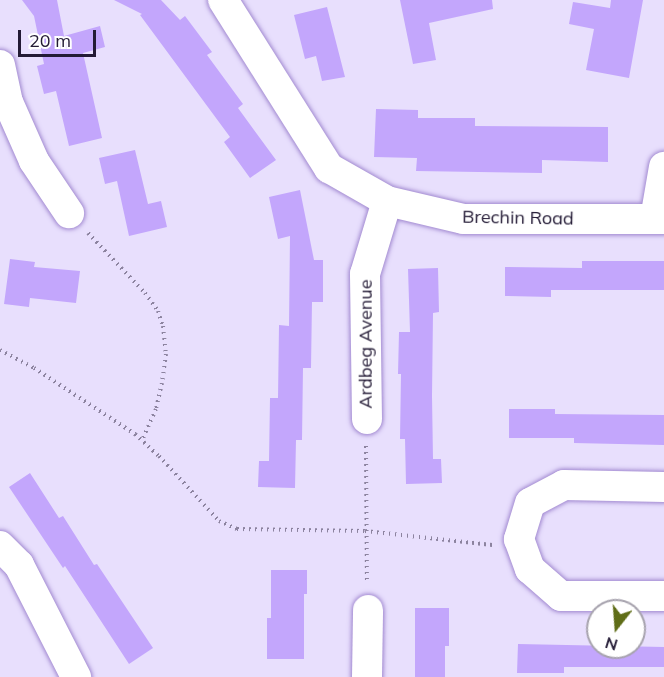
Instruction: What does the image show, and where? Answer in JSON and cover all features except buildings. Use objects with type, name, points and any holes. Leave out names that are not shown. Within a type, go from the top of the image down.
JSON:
[{"type":"street","name":"Brechin Road","points":[[223,0],[329,168],[387,201],[463,219],[660,219]]},
{"type":"street","points":[[0,65],[8,102],[34,161],[69,213]]},
{"type":"street","points":[[660,219],[664,167]]},
{"type":"street","name":"Ardbeg Avenue","points":[[367,419],[365,274],[387,201]]},
{"type":"street","points":[[664,487],[564,485],[530,503],[519,539],[530,569],[561,596],[664,596]]},
{"type":"street","points":[[0,546],[19,565],[76,677]]},
{"type":"street","points":[[367,677],[368,610]]},
{"type":"path","points":[[69,213],[145,293],[158,311],[163,326],[166,354],[162,383],[156,409],[142,440]]},
{"type":"path","points":[[0,350],[34,368],[142,440],[219,521],[237,528],[365,531],[522,548]]},
{"type":"path","points":[[367,419],[365,531],[368,610]]}]
